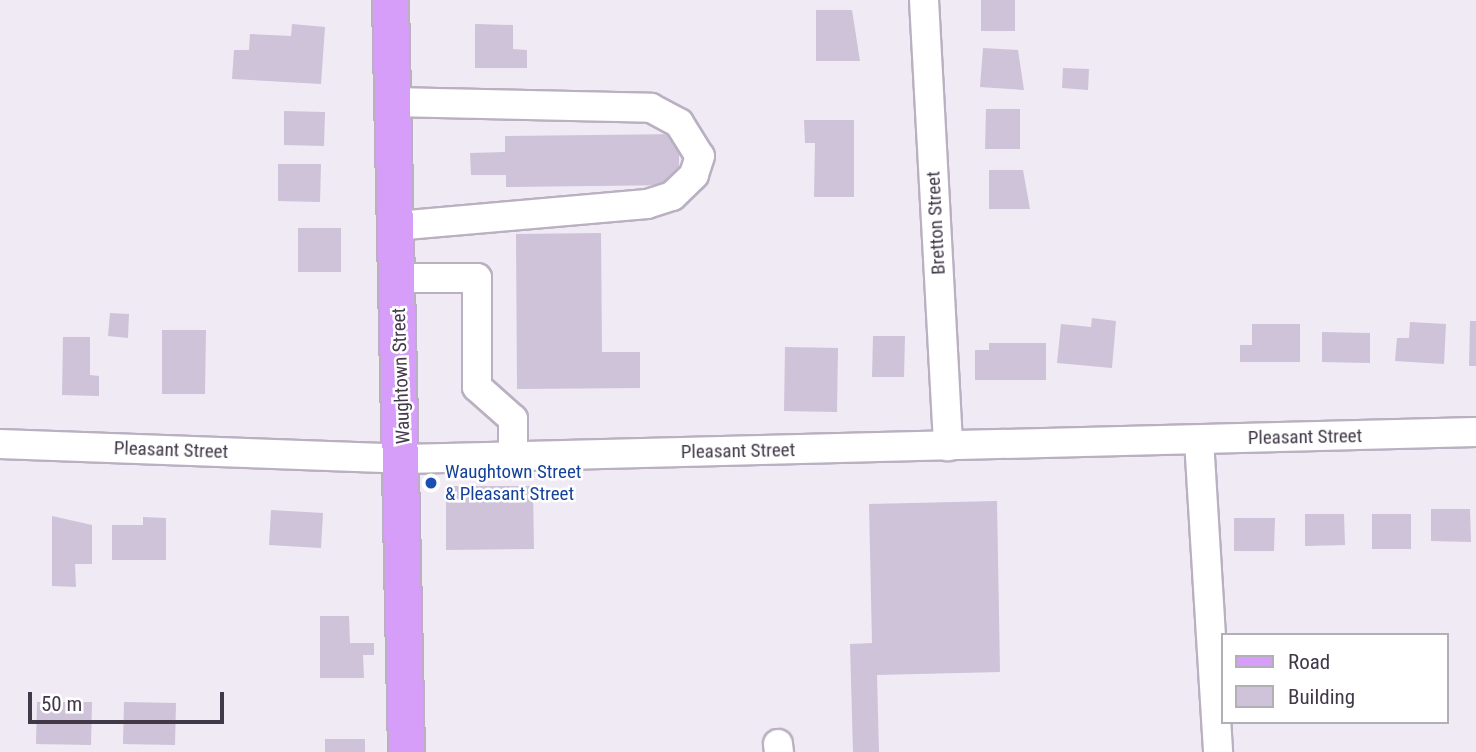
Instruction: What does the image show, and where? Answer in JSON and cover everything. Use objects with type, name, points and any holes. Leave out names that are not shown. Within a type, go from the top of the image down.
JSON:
[{"type":"main road","name":"Waughtown Street","points":[[390,0],[404,459],[406,752]]},
{"type":"street","name":"Bretton Street","points":[[924,0],[948,446]]},
{"type":"street","points":[[393,102],[651,108],[679,123],[699,156],[694,175],[671,196],[647,204],[397,226]]},
{"type":"street","points":[[398,278],[477,278],[477,387],[513,419],[513,457]]},
{"type":"street","name":"Pleasant Street","points":[[0,444],[404,459],[1476,432]]},
{"type":"street","points":[[1199,440],[1218,752]]},
{"type":"building","points":[[981,0],[1015,0],[1015,31],[981,31]]},
{"type":"building","points":[[816,10],[852,10],[860,61],[816,61]]},
{"type":"building","points":[[292,24],[325,27],[321,84],[232,79],[234,50],[249,50],[250,34],[291,36]]},
{"type":"building","points":[[475,24],[513,25],[513,49],[527,50],[527,68],[475,68]]},
{"type":"building","points":[[983,48],[1018,50],[1024,90],[980,87]]},
{"type":"building","points":[[1063,68],[1089,69],[1088,90],[1062,88]]},
{"type":"building","points":[[986,109],[1020,109],[1020,149],[985,149]]},
{"type":"building","points":[[284,111],[325,112],[324,146],[284,145]]},
{"type":"building","points":[[804,120],[854,120],[854,197],[814,197],[815,143],[805,143]]},
{"type":"building","points":[[679,134],[679,185],[506,187],[506,175],[471,175],[470,153],[505,152],[505,136]]},
{"type":"building","points":[[278,164],[321,164],[320,202],[278,201]]},
{"type":"building","points":[[989,170],[1023,170],[1030,209],[989,209]]},
{"type":"building","points":[[298,228],[341,228],[341,272],[298,272]]},
{"type":"building","points":[[601,233],[602,352],[640,352],[640,388],[517,389],[516,234]]},
{"type":"building","points":[[110,313],[129,314],[128,338],[108,336]]},
{"type":"building","points":[[1092,318],[1116,321],[1112,368],[1057,363],[1061,324],[1091,327]]},
{"type":"building","points":[[1470,321],[1476,321],[1476,366],[1469,366]]},
{"type":"building","points":[[1410,322],[1446,324],[1444,364],[1395,361],[1397,338],[1409,338]]},
{"type":"building","points":[[1252,324],[1300,324],[1300,362],[1240,362],[1240,345],[1252,345]]},
{"type":"building","points":[[162,330],[206,330],[205,394],[162,394]]},
{"type":"building","points":[[1322,332],[1370,333],[1370,363],[1322,362]]},
{"type":"building","points":[[873,336],[905,336],[904,377],[872,377]]},
{"type":"building","points":[[63,337],[90,337],[90,375],[99,376],[99,396],[62,395]]},
{"type":"building","points":[[989,343],[1046,343],[1046,380],[975,380],[975,350],[989,350]]},
{"type":"building","points":[[785,347],[838,348],[837,412],[784,411]]},
{"type":"building","points":[[446,486],[533,486],[534,549],[446,550]]},
{"type":"building","points":[[997,501],[1000,672],[877,675],[879,752],[853,752],[850,644],[872,643],[869,504]]},
{"type":"building","points":[[1431,509],[1470,509],[1471,542],[1431,541]]},
{"type":"building","points":[[271,510],[323,513],[321,548],[269,545]]},
{"type":"building","points":[[1305,514],[1344,514],[1345,545],[1305,546]]},
{"type":"building","points":[[1372,514],[1411,514],[1411,549],[1372,549]]},
{"type":"building","points":[[52,516],[92,525],[92,564],[75,564],[76,587],[52,586]]},
{"type":"building","points":[[143,517],[166,518],[166,560],[112,560],[112,525],[143,525]]},
{"type":"building","points":[[1234,518],[1275,518],[1274,551],[1234,551]]},
{"type":"building","points":[[320,616],[349,616],[350,643],[374,643],[374,655],[363,655],[364,678],[320,678]]},
{"type":"building","points":[[37,702],[92,702],[91,745],[36,744]]},
{"type":"building","points":[[124,702],[176,703],[175,745],[123,744]]},
{"type":"building","points":[[325,739],[365,739],[365,752],[325,752]]},
{"type":"place","name":"Waughtown Street & Pleasant Street","points":[[431,483]]}]
